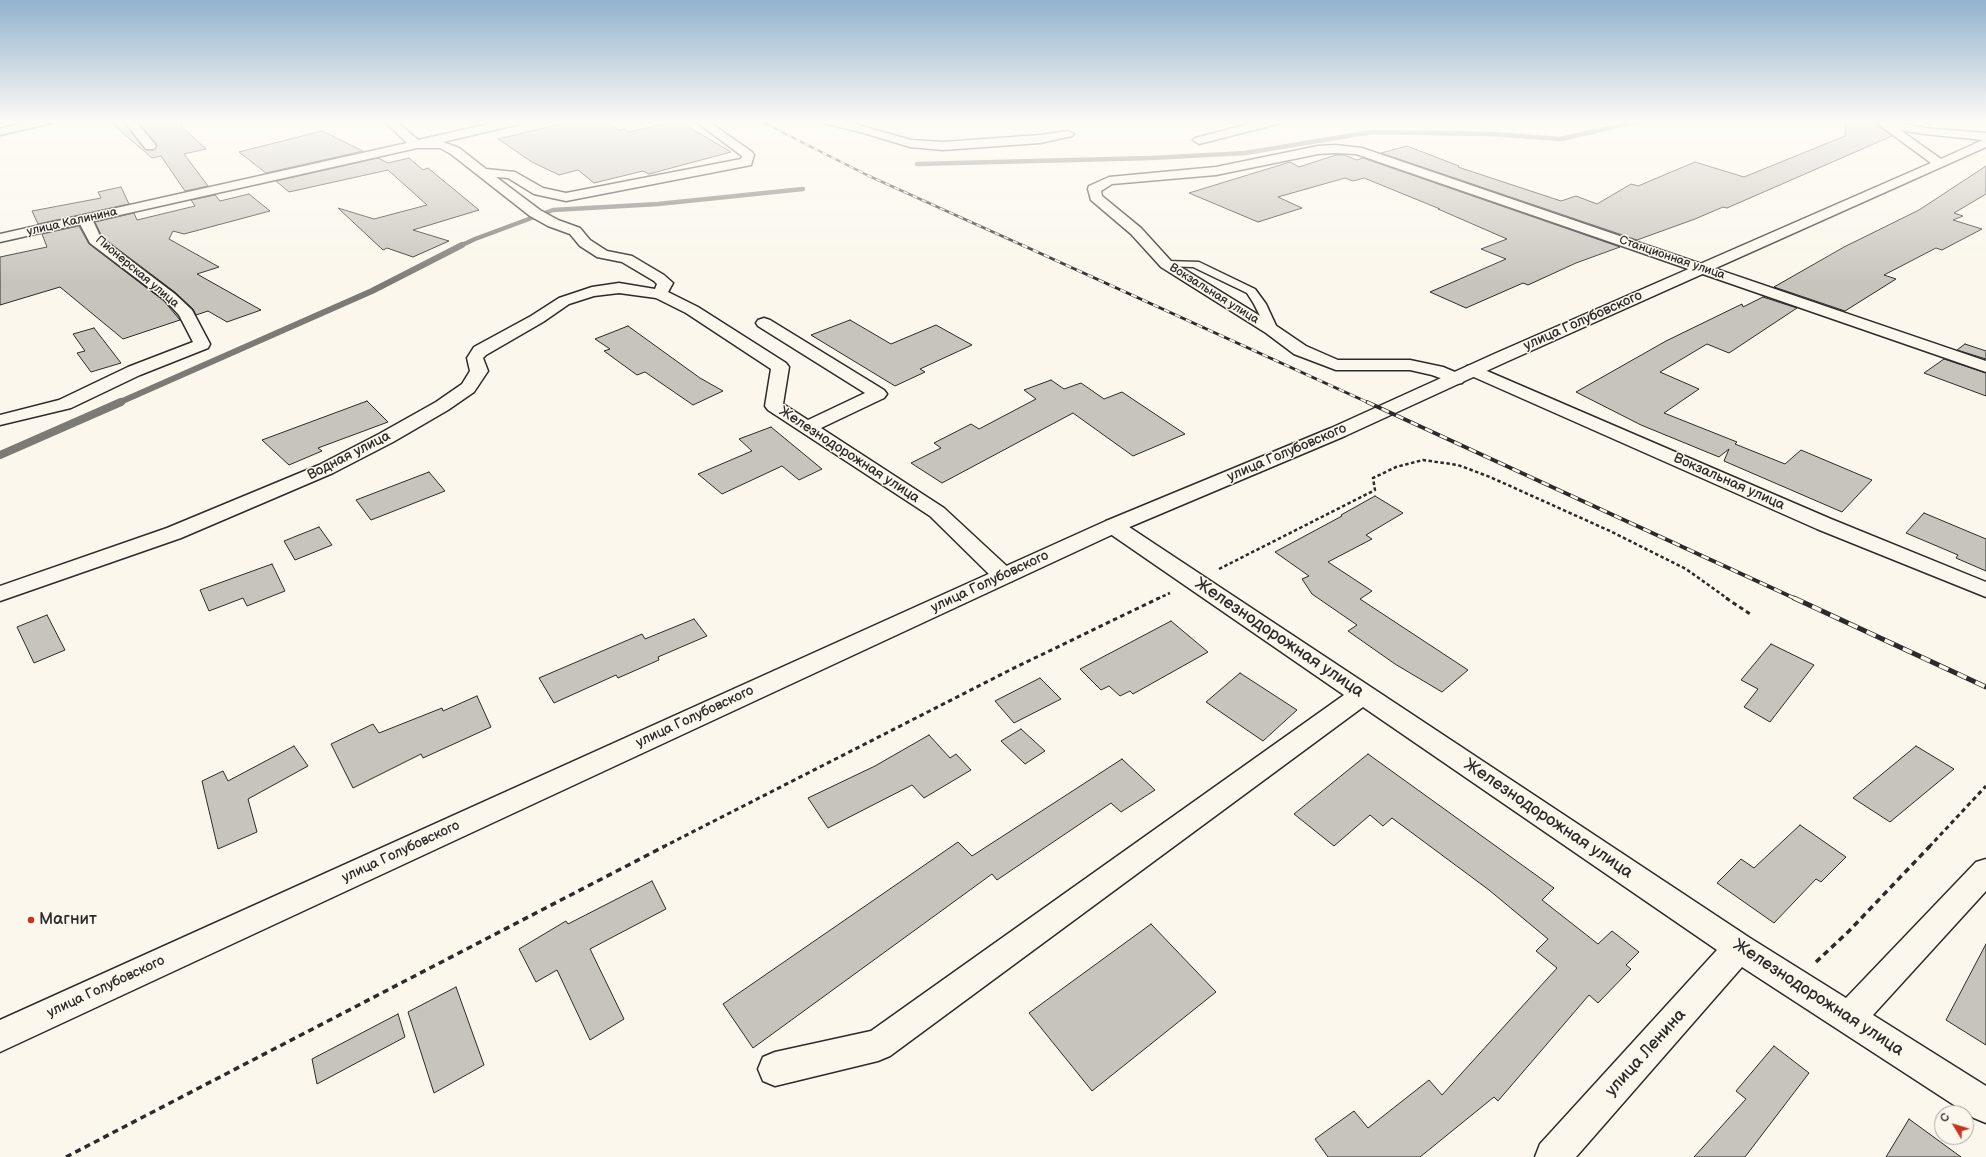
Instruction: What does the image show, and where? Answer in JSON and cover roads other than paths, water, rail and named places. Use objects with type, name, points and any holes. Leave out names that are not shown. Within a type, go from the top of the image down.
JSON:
[{"type":"street","name":"улица Калинина","points":[[0,238],[279,175]]},
{"type":"street","points":[[488,175],[539,215],[553,223],[575,231],[585,243],[602,254],[627,259],[660,278],[665,282],[660,294],[692,310],[780,368],[813,354]]},
{"type":"street","points":[[512,175],[539,190],[566,197],[679,175]]},
{"type":"street","name":"Вокзальная улица","points":[[1164,175],[1109,182],[1094,189],[1096,197],[1136,231],[1166,264],[1272,330],[1300,350],[1336,365],[1410,365],[1464,374],[1986,590]]},
{"type":"street","name":"Станционная улица","points":[[1429,175],[1986,367]]},
{"type":"street","name":"улица Голубовского","points":[[0,1036],[1113,526],[1338,432],[1464,374],[1912,175]]},
{"type":"street","name":"Пионерская улица","points":[[0,420],[65,404],[134,371],[202,344],[186,313],[170,297],[95,240],[86,219]]},
{"type":"street","name":"Водная улица","points":[[0,594],[174,533],[326,469],[417,420],[468,388],[480,371],[475,358],[480,351],[537,319],[564,301],[592,292],[619,288],[660,294]]},
{"type":"street","points":[[764,323],[878,394],[807,428]]},
{"type":"street","name":"Железнодорожная улица","points":[[780,368],[774,406],[937,512],[1004,576]]},
{"type":"street","name":"Железнодорожная улица","points":[[1113,526],[1739,948],[1986,1106]]},
{"type":"street","points":[[775,1069],[878,1045],[1363,694]]},
{"type":"street","points":[[1849,1018],[1986,871]]},
{"type":"street","name":"улица Ленина","points":[[1553,1157],[1739,948]]},
{"type":"lane","points":[[1166,264],[1195,264],[1251,291],[1260,304],[1272,330]]},
{"type":"waterway","points":[[460,246],[553,210],[658,204],[803,189]]},
{"type":"waterway","points":[[118,403],[372,291],[460,246]]},
{"type":"waterway","points":[[0,455],[121,402]]},
{"type":"railway","points":[[867,175],[1024,246]]},
{"type":"railway","points":[[1022,245],[1369,403]]},
{"type":"railway","points":[[1367,402],[1796,599]]},
{"type":"railway","points":[[1794,598],[1986,687]]},
{"type":"place","name":"Магнит","points":[[31,920]]}]
